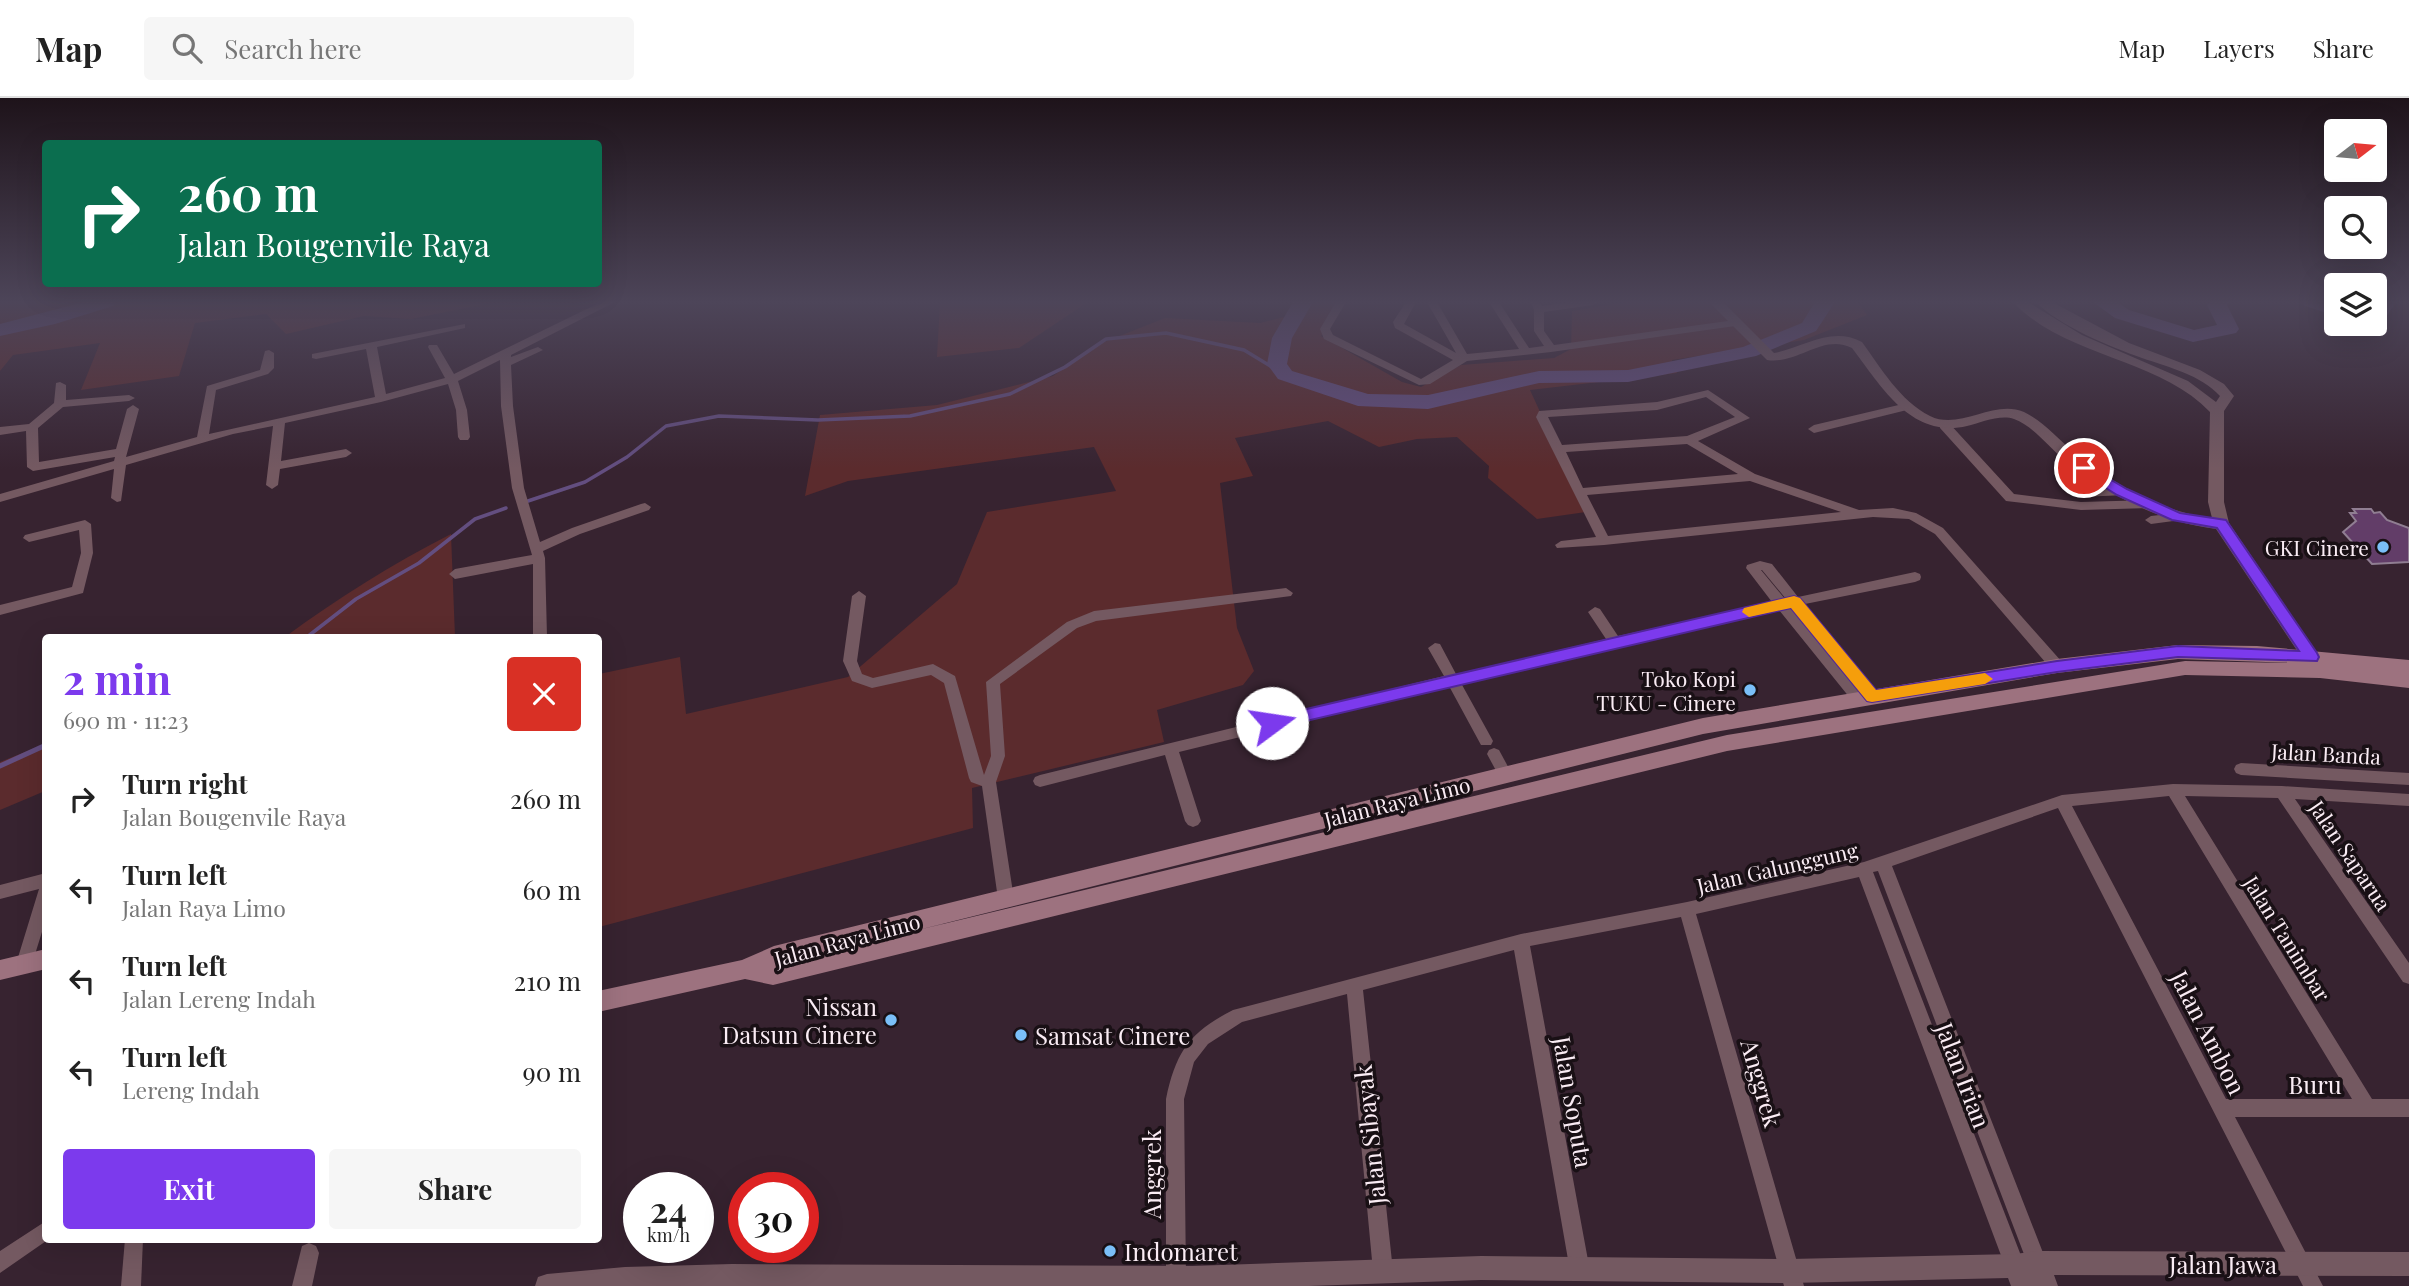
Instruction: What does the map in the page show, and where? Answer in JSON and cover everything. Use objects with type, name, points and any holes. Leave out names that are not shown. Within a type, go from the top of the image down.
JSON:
[{"type":"main road","name":"Jalan Raya Limo","points":[[745,969],[773,975],[1469,783],[1692,728],[2057,666],[2178,652],[2316,664],[2409,667]]},
{"type":"main road","name":"Jalan Raya Limo","points":[[745,969],[774,956],[1006,899],[1057,896],[1480,803],[1727,743],[2185,668],[2316,664],[2409,681]]},
{"type":"main road","points":[[1469,783],[1480,803]]},
{"type":"main road","points":[[0,970],[35,961]]},
{"type":"main road","points":[[602,1001],[745,969]]},
{"type":"street","points":[[202,440],[211,388],[264,372],[268,368],[269,357]]},
{"type":"street","points":[[373,357],[380,399]]},
{"type":"street","points":[[440,357],[453,379],[464,407],[464,437]]},
{"type":"street","points":[[1368,357],[1424,382],[1462,359],[1476,357]]},
{"type":"street","points":[[1867,357],[1904,404],[1932,423],[1944,425],[2004,414],[2019,416],[2084,468],[2122,492],[2177,517]]},
{"type":"street","points":[[2133,357],[2170,372]]},
{"type":"street","points":[[2142,357],[2170,372],[2204,396],[2217,411],[2216,502],[2221,524],[2316,664]]},
{"type":"street","points":[[32,427],[33,467],[120,456],[380,399],[453,379],[505,358],[507,406],[518,488],[538,553],[540,634]]},
{"type":"street","points":[[60,385],[60,404]]},
{"type":"street","points":[[1558,449],[1689,440],[1744,418],[1708,393],[1657,407],[1546,413],[1542,417],[1558,449],[1580,492],[1604,541]]},
{"type":"street","points":[[0,431],[32,427],[60,404],[131,404],[120,456],[117,498]]},
{"type":"street","points":[[1814,426],[1904,404]]},
{"type":"street","points":[[272,485],[278,422]]},
{"type":"street","points":[[1944,425],[2010,498],[2081,506],[2150,504]]},
{"type":"street","points":[[1689,440],[1751,477],[1812,500],[1862,514]]},
{"type":"street","points":[[274,466],[346,453]]},
{"type":"street","points":[[0,498],[120,456]]},
{"type":"street","points":[[1580,492],[1751,477]]},
{"type":"street","points":[[2080,492],[2122,492]]},
{"type":"street","points":[[455,575],[538,553],[576,531],[645,507]]},
{"type":"street","points":[[1561,545],[1904,512],[1934,526],[2057,666]]},
{"type":"street","points":[[2151,520],[2177,517],[2221,524]]},
{"type":"street","points":[[0,610],[79,590],[87,553],[85,524],[29,538]]},
{"type":"street","points":[[1040,781],[1452,679],[1915,577]]},
{"type":"street","points":[[1006,899],[989,782],[998,756],[993,682],[1072,625],[1094,616],[1286,593]]},
{"type":"street","points":[[859,596],[850,661],[857,677],[872,683],[933,669],[950,680],[976,778],[989,782]]},
{"type":"street","points":[[1788,603],[1866,697]]},
{"type":"street","points":[[1595,612],[1615,642]]},
{"type":"street","points":[[1435,648],[1505,774]]},
{"type":"street","points":[[1170,748],[1193,821]]},
{"type":"street","name":"Jalan Banda","points":[[2241,769],[2409,779]]},
{"type":"street","name":"Jalan Galunggung","points":[[1180,1070],[1197,1042],[1239,1015],[1521,942],[1687,909],[1864,869],[2062,801],[2173,790],[2282,792],[2408,802]]},
{"type":"street","name":"Jalan Tanimbar","points":[[2173,790],[2367,1108]]},
{"type":"street","name":"Jalan Saparua","points":[[2282,792],[2409,977]]},
{"type":"street","name":"Jalan Ambon","points":[[2062,801],[2313,1286]]},
{"type":"street","name":"Jalan Irian","points":[[1883,863],[2025,1271]]},
{"type":"street","name":"Jalan Irian","points":[[1864,869],[2025,1271],[2046,1286]]},
{"type":"street","points":[[0,892],[42,881]]},
{"type":"street","name":"Anggrek","points":[[1687,909],[1792,1278]]},
{"type":"street","points":[[35,961],[42,916]]},
{"type":"street","name":"Jalan Soputa","points":[[1521,942],[1580,1271]]},
{"type":"street","name":"Jalan Sibayak","points":[[1354,984],[1383,1279]]},
{"type":"street","name":"Anggrek","points":[[1176,1278],[1175,1099],[1180,1070]]},
{"type":"street","name":"Buru","points":[[2221,1108],[2409,1108]]},
{"type":"street","points":[[0,1263],[42,1233]]},
{"type":"street","points":[[131,1286],[134,1243]]},
{"type":"street","points":[[302,1286],[309,1253]]},
{"type":"street","name":"Jalan Jawa","points":[[547,1286],[612,1280],[732,1276],[957,1281],[1383,1279],[1481,1268],[1792,1278],[2302,1264],[2409,1264]]},
{"type":"shaded area","points":[[0,357],[11,357],[0,371]]},
{"type":"shaded area","points":[[94,357],[185,357],[179,376],[81,390]]},
{"type":"shaded area","points":[[1079,357],[1359,357],[1402,382],[1421,387],[1461,365],[1555,357],[1689,357],[1672,360],[1677,373],[1530,390],[1586,512],[1537,519],[1488,478],[1489,466],[1457,437],[1417,439],[1379,447],[1328,421],[1235,438],[1253,476],[1220,483],[1237,628],[1254,671],[1243,685],[1157,710],[1164,742],[972,788],[973,828],[602,926],[602,673],[680,657],[686,714],[848,677],[957,584],[987,512],[1116,491],[1094,447],[848,481],[805,496],[820,415],[937,405],[1053,376]]},
{"type":"shaded area","points":[[451,534],[455,634],[289,634],[366,582]]},
{"type":"shaded area","points":[[42,745],[42,792],[0,810],[0,762]]},
{"type":"building","name":"GKI Cinere","points":[[2353,509],[2380,512],[2387,520],[2409,528],[2409,562],[2372,564],[2343,532],[2356,521],[2350,513],[2356,513]]},
{"type":"waterway","points":[[528,501],[585,482],[627,457],[666,426],[719,416],[818,420],[910,416],[1010,394],[1079,357]]},
{"type":"waterway","points":[[1256,357],[1285,375]]},
{"type":"waterway","points":[[1278,357],[1277,364],[1285,375],[1366,401],[1428,402],[1539,377],[1628,376],[1722,357]]},
{"type":"waterway","points":[[311,634],[356,599],[419,563],[475,519],[506,508]]},
{"type":"waterway","points":[[0,766],[42,747]]},
{"type":"slow traffic","points":[[1749,612],[1794,601],[1872,696],[1985,679]]},
{"type":"place","name":"GKI Cinere","points":[[2383,547]]},
{"type":"place","name":"Toko Kopi TUKU - Cinere","points":[[1750,690]]},
{"type":"place","name":"Nissan Datsun Cinere","points":[[891,1020]]},
{"type":"place","name":"Samsat Cinere","points":[[1021,1035]]},
{"type":"place","name":"Indomaret","points":[[1110,1251]]},
{"type":"route","points":[[1272,723],[1794,601],[1872,696],[2057,666],[2178,652],[2311,657],[2221,524],[2177,517],[2122,492],[2084,468]]}]
